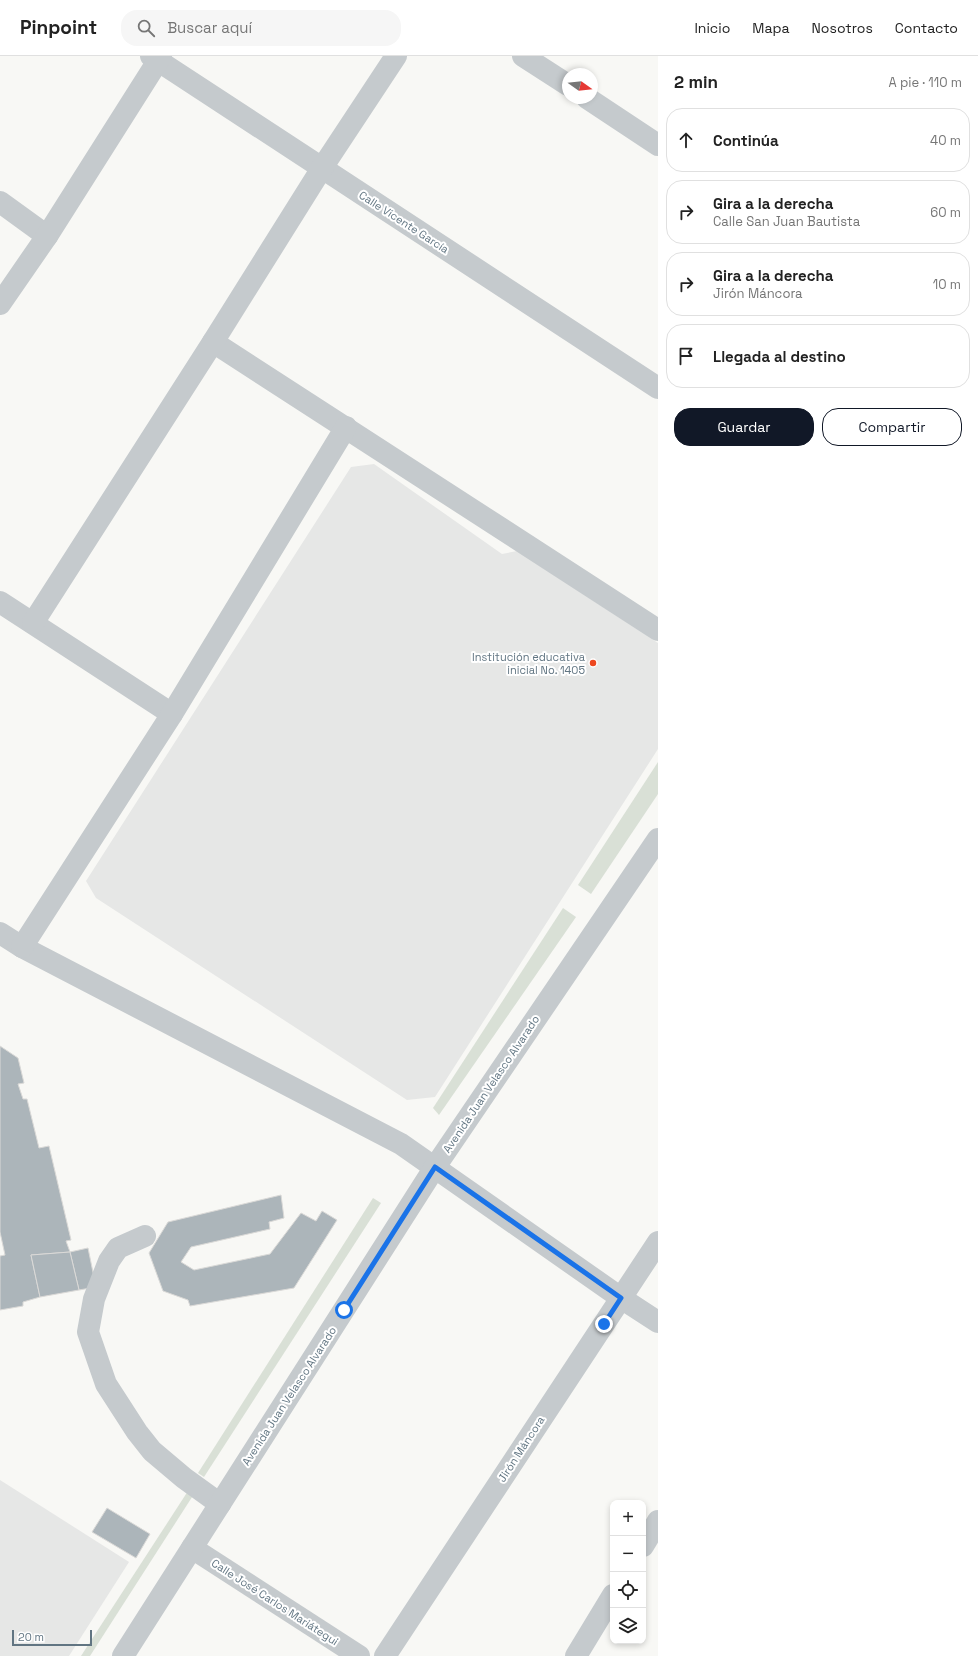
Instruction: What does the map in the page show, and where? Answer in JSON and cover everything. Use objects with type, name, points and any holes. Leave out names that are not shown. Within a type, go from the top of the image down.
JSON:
[{"type":"street","points":[[34,623],[322,168],[396,56]]},
{"type":"street","points":[[524,56],[562,81]]},
{"type":"street","points":[[0,304],[47,236],[157,58]]},
{"type":"street","name":"Calle Vicente García","points":[[157,58],[658,388]]},
{"type":"street","points":[[596,104],[658,145]]},
{"type":"street","points":[[0,202],[47,236]]},
{"type":"street","points":[[213,342],[658,630]]},
{"type":"street","points":[[22,947],[172,714],[346,428]]},
{"type":"street","points":[[0,602],[172,714]]},
{"type":"street","name":"Avenida Juan Velasco Alvarado","points":[[123,1656],[435,1167],[658,839]]},
{"type":"street","points":[[0,933],[22,947],[401,1144],[621,1298],[658,1322]]},
{"type":"street","points":[[145,1236],[118,1248],[109,1261],[94,1299],[88,1332],[106,1384],[142,1438],[152,1451],[184,1478],[220,1504]]},
{"type":"street","name":"Jirón Máncora","points":[[385,1656],[658,1242]]},
{"type":"street","points":[[646,1541],[658,1521]]},
{"type":"street","name":"Calle José Carlos Mariátegui","points":[[192,1548],[359,1656]]},
{"type":"street","points":[[576,1656],[610,1600]]},
{"type":"shaded area","points":[[374,464],[502,554],[517,551],[658,643],[658,749],[435,1097],[407,1100],[96,898],[86,881],[351,467]]},
{"type":"shaded area","points":[[658,762],[658,794],[591,894],[578,885]]},
{"type":"shaded area","points":[[563,908],[576,917],[439,1115],[433,1108]]},
{"type":"shaded area","points":[[373,1198],[381,1203],[204,1477],[198,1473]]},
{"type":"shaded area","points":[[0,1480],[129,1562],[69,1656],[0,1656]]},
{"type":"shaded area","points":[[188,1491],[194,1494],[90,1656],[81,1656]]},
{"type":"building","points":[[0,1046],[18,1058],[24,1083],[18,1084],[23,1099],[27,1099],[39,1148],[49,1146],[71,1240],[66,1241],[70,1252],[31,1255],[40,1297],[23,1302],[23,1306],[0,1310],[0,1256],[5,1255],[0,1232]]},
{"type":"building","points":[[281,1195],[284,1218],[269,1222],[270,1229],[191,1247],[181,1262],[194,1270],[270,1254],[301,1213],[316,1221],[322,1211],[337,1220],[294,1288],[190,1306],[188,1300],[163,1291],[149,1253],[168,1222]]},
{"type":"building","points":[[88,1248],[96,1287],[79,1290],[70,1252]]},
{"type":"building","points":[[70,1252],[79,1290],[40,1297],[31,1255]]},
{"type":"building","points":[[107,1508],[150,1534],[136,1558],[92,1532]]},
{"type":"place","name":"Institución educativa inicial No. 1405","points":[[593,663]]},
{"type":"route","points":[[344,1310],[435,1167],[621,1298],[604,1324]]}]
